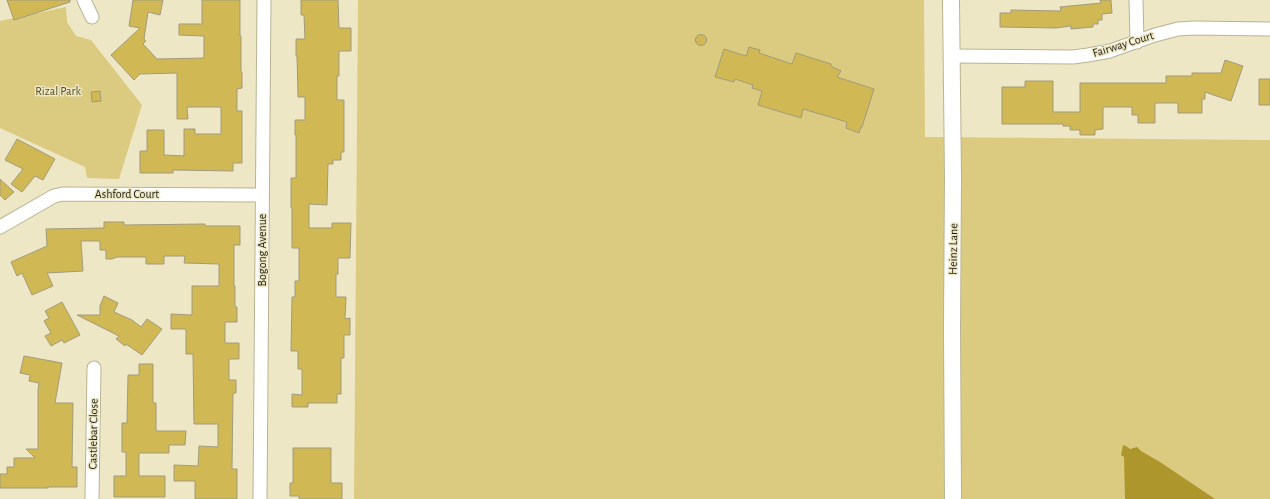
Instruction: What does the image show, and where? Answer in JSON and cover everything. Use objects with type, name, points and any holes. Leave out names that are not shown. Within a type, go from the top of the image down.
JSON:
[{"type":"street","points":[[84,0],[92,17]]},
{"type":"street","name":"Bogong Avenue","points":[[260,499],[264,0]]},
{"type":"street","name":"Heinz Lane","points":[[951,0],[953,178],[953,499]]},
{"type":"street","points":[[1136,0],[1137,42]]},
{"type":"street","name":"Fairway Court","points":[[951,56],[1073,57],[1110,51],[1164,32],[1184,28],[1270,29]]},
{"type":"street","name":"Ashford Court","points":[[0,227],[54,196],[63,194],[262,195]]},
{"type":"street","name":"Castlebar Close","points":[[92,499],[94,368]]},
{"type":"green space","points":[[358,0],[924,0],[925,137],[1270,140],[1270,499],[354,499]]},
{"type":"green space","name":"Rizal Park","points":[[66,7],[67,22],[76,36],[91,40],[142,105],[119,179],[87,178],[85,167],[0,128],[0,21]]},
{"type":"shaded area","points":[[1123,445],[1130,449],[1137,447],[1215,499],[1125,499],[1124,457],[1121,455]]},
{"type":"building","points":[[7,0],[70,0],[70,2],[14,20]]},
{"type":"building","points":[[133,0],[163,0],[160,15],[148,12],[144,39],[146,41],[143,44],[157,59],[204,58],[204,36],[179,35],[179,24],[202,24],[202,0],[240,0],[242,88],[237,89],[237,111],[242,111],[242,163],[233,163],[233,171],[173,170],[173,173],[140,173],[140,151],[147,151],[147,130],[164,130],[164,155],[184,156],[184,129],[195,129],[195,134],[221,134],[221,107],[187,107],[188,119],[177,119],[177,73],[140,74],[134,80],[111,55],[140,28],[129,26]]},
{"type":"building","points":[[301,0],[338,0],[339,28],[351,28],[351,51],[339,51],[339,76],[337,76],[337,100],[344,100],[344,152],[341,152],[341,160],[333,160],[333,164],[328,164],[327,205],[309,204],[309,228],[332,228],[332,223],[351,223],[350,258],[338,258],[338,274],[336,274],[336,297],[346,297],[345,319],[350,318],[350,335],[344,335],[344,358],[341,358],[341,394],[337,394],[337,403],[308,403],[308,407],[292,407],[292,394],[302,395],[302,369],[298,369],[298,351],[291,351],[292,297],[295,297],[295,281],[299,281],[299,248],[292,248],[291,178],[296,178],[295,120],[305,120],[305,97],[298,97],[296,56],[296,39],[305,39],[304,15],[301,15]]},
{"type":"building","points":[[1100,0],[1111,0],[1112,13],[1102,14],[1102,20],[1098,20],[1098,24],[1093,24],[1093,27],[1071,29],[1071,26],[1056,28],[1000,27],[1000,13],[1011,13],[1011,10],[1061,11],[1060,7],[1101,3]]},
{"type":"building","points":[[701,34],[705,36],[707,40],[705,44],[701,46],[697,44],[695,40],[697,36]]},
{"type":"building","points":[[749,47],[760,50],[759,53],[792,64],[796,53],[831,64],[831,66],[841,71],[837,77],[874,89],[859,133],[846,128],[847,122],[803,109],[801,118],[758,105],[762,91],[752,88],[753,85],[735,79],[734,82],[715,77],[724,49],[746,56]]},
{"type":"building","points":[[1225,60],[1243,66],[1231,101],[1205,92],[1205,99],[1202,99],[1202,113],[1178,113],[1178,103],[1155,103],[1155,123],[1138,123],[1138,115],[1132,115],[1132,107],[1103,107],[1103,129],[1095,130],[1095,135],[1080,135],[1080,130],[1070,130],[1070,126],[1063,126],[1063,124],[1002,124],[1002,87],[1025,87],[1025,81],[1053,81],[1053,112],[1080,112],[1080,83],[1166,83],[1166,76],[1192,76],[1192,73],[1221,73]]},
{"type":"building","points":[[1259,79],[1270,79],[1270,105],[1259,105]]},
{"type":"building","points":[[100,91],[101,101],[92,102],[91,92]]},
{"type":"building","points":[[17,139],[55,159],[43,180],[35,176],[22,192],[11,184],[23,169],[5,160]]},
{"type":"building","points":[[0,179],[14,192],[5,200],[0,195]]},
{"type":"building","points":[[104,222],[124,222],[124,225],[205,224],[205,226],[240,226],[240,245],[234,245],[234,286],[235,307],[237,307],[237,322],[225,322],[225,343],[239,343],[239,359],[229,359],[229,380],[236,380],[236,393],[233,393],[232,469],[237,469],[237,499],[195,499],[195,481],[174,481],[174,465],[198,466],[199,446],[218,447],[218,424],[194,424],[193,354],[186,354],[186,329],[171,329],[171,314],[192,315],[192,286],[219,286],[219,264],[184,263],[185,256],[164,256],[164,264],[146,264],[146,257],[117,257],[106,259],[106,250],[100,250],[100,241],[81,241],[83,271],[47,273],[53,286],[32,295],[22,273],[17,276],[11,262],[47,246],[46,229],[104,228]]},
{"type":"building","points":[[104,296],[118,303],[114,312],[132,320],[141,327],[147,319],[162,329],[142,355],[126,344],[125,346],[116,339],[119,336],[77,315],[100,315],[100,306]]},
{"type":"building","points":[[62,302],[80,335],[64,343],[62,340],[51,346],[45,336],[51,333],[44,321],[49,318],[45,311]]},
{"type":"building","points":[[24,356],[62,363],[55,403],[73,403],[72,467],[77,467],[77,487],[0,488],[0,474],[7,474],[7,467],[14,467],[14,458],[35,458],[26,449],[38,449],[39,383],[29,381],[30,375],[20,373]]},
{"type":"building","points":[[139,364],[153,364],[153,403],[156,403],[156,431],[186,431],[185,445],[169,445],[169,453],[139,453],[139,476],[165,476],[165,497],[114,497],[114,476],[126,476],[126,452],[122,452],[122,423],[127,423],[128,375],[139,375]]},
{"type":"building","points":[[293,448],[331,448],[331,483],[342,483],[342,499],[299,499],[299,496],[290,496],[290,483],[293,483]]}]
